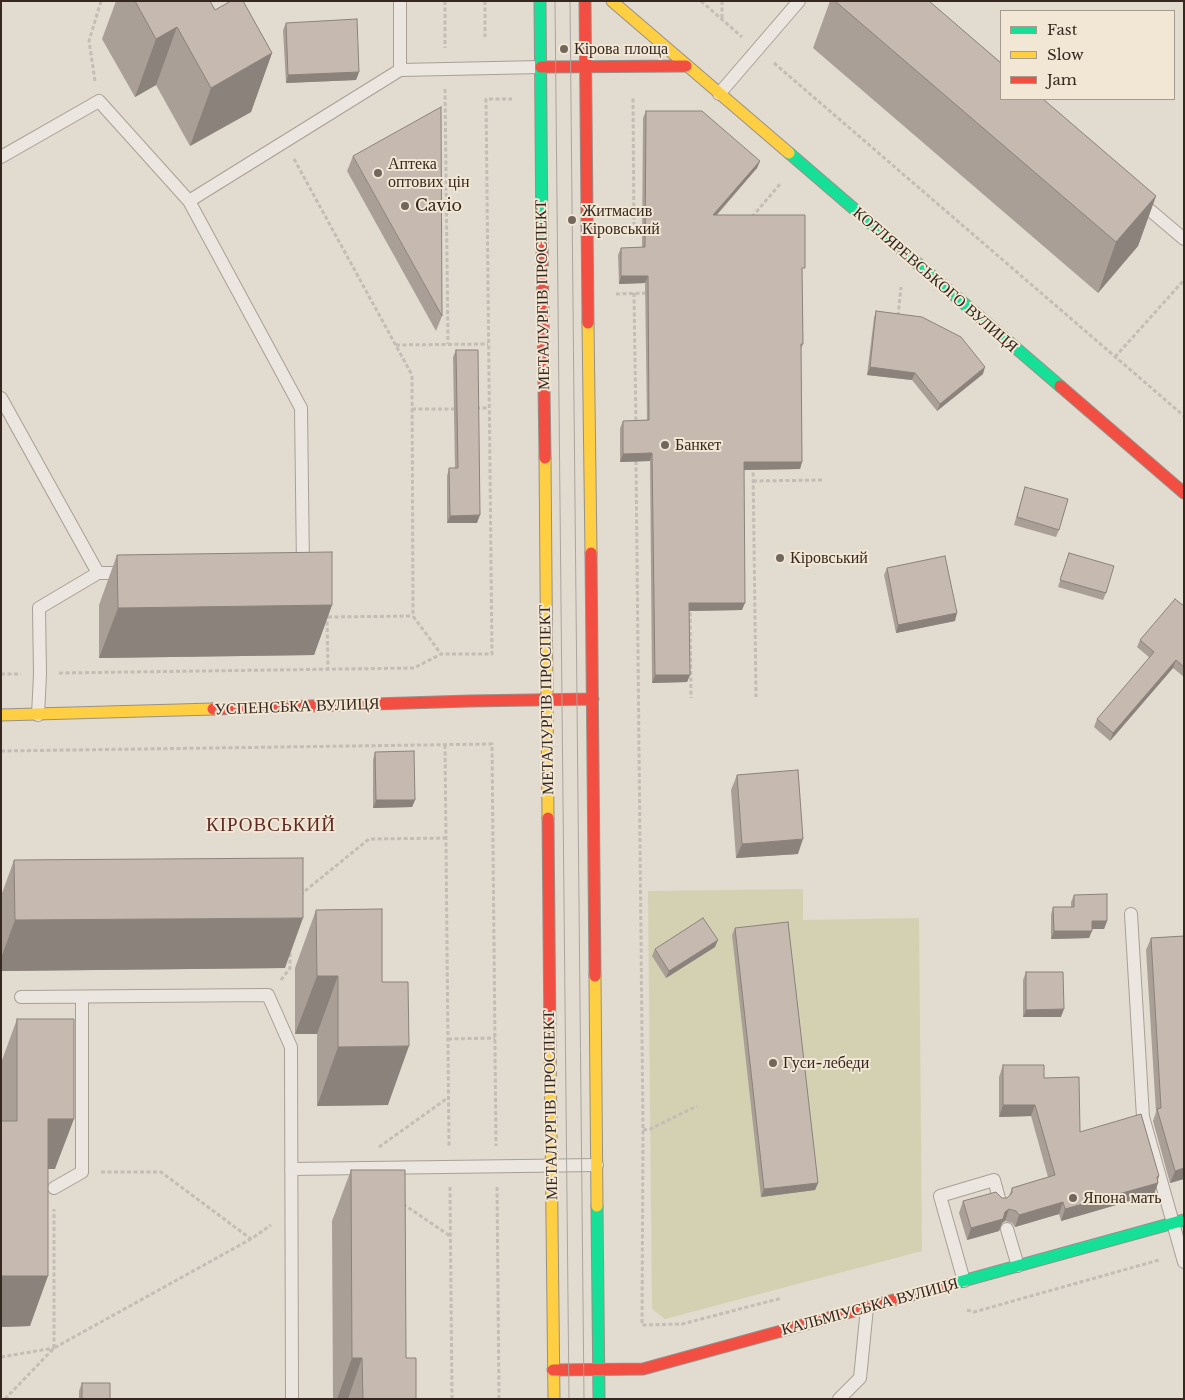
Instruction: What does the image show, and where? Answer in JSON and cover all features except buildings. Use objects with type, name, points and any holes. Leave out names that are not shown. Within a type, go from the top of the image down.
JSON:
[{"type":"main road","name":"МЕТАЛУРГІВ ПРОСПЕКТ","points":[[540,1],[554,1399]]},
{"type":"main road","points":[[586,1],[600,1399]]},
{"type":"main road","name":"КОТЛЯРЕВСЬКОГО ВУЛИЦЯ","points":[[612,1],[1184,493]]},
{"type":"main road","points":[[540,67],[686,66]]},
{"type":"main road","name":"УСПЕНСЬКА ВУЛИЦЯ","points":[[1,715],[593,700]]},
{"type":"main road","name":"КАЛЬМІУСЬКА ВУЛИЦЯ","points":[[553,1370],[643,1369],[1179,1221]]},
{"type":"lane","points":[[400,1],[400,70]]},
{"type":"lane","points":[[719,94],[799,1]]},
{"type":"lane","points":[[190,201],[400,70],[540,67]]},
{"type":"lane","points":[[1,157],[99,101],[190,201],[301,408],[303,570],[293,570]]},
{"type":"lane","points":[[1132,194],[1184,239]]},
{"type":"lane","points":[[1,398],[98,573]]},
{"type":"lane","points":[[38,715],[40,674],[39,608],[98,573],[137,572]]},
{"type":"lane","points":[[1131,914],[1143,1117],[1179,1221],[1184,1262]]},
{"type":"lane","points":[[21,998],[268,996],[291,1047],[292,1399]]},
{"type":"lane","points":[[54,1188],[82,1172],[82,997]]},
{"type":"lane","points":[[291,1169],[597,1165]]},
{"type":"lane","points":[[964,1281],[940,1196],[994,1180],[1000,1202]]},
{"type":"lane","points":[[1007,1229],[1018,1266]]},
{"type":"lane","points":[[839,1399],[860,1378],[867,1308]]},
{"type":"path","points":[[99,101],[89,41],[101,1]]},
{"type":"path","points":[[445,1],[445,43]]},
{"type":"path","points":[[485,1],[485,38]]},
{"type":"path","points":[[701,1],[1184,416]]},
{"type":"path","points":[[722,1],[722,20]]},
{"type":"path","points":[[446,91],[448,344]]},
{"type":"path","points":[[611,233],[634,233],[633,97]]},
{"type":"path","points":[[1,674],[414,668],[441,654],[492,654],[486,99],[514,99]]},
{"type":"path","points":[[751,218],[782,181]]},
{"type":"path","points":[[306,182],[412,375],[413,616],[441,654]]},
{"type":"path","points":[[1115,357],[1184,280]]},
{"type":"path","points":[[897,322],[902,281]]},
{"type":"path","points":[[634,293],[636,428]]},
{"type":"path","points":[[612,294],[654,293]]},
{"type":"path","points":[[396,345],[488,344]]},
{"type":"path","points":[[412,409],[464,408]]},
{"type":"path","points":[[472,408],[489,408]]},
{"type":"path","points":[[636,461],[643,1130],[642,1325],[682,1324],[782,1298]]},
{"type":"path","points":[[753,463],[756,698]]},
{"type":"path","points":[[753,481],[822,480]]},
{"type":"path","points":[[690,602],[691,698]]},
{"type":"path","points":[[327,609],[328,670]]},
{"type":"path","points":[[328,617],[413,616]]},
{"type":"path","points":[[1,751],[492,744],[499,1399]]},
{"type":"path","points":[[445,745],[449,1131]]},
{"type":"path","points":[[297,898],[368,839],[446,838]]},
{"type":"path","points":[[290,950],[290,968]]},
{"type":"path","points":[[448,1039],[495,1038]]},
{"type":"path","points":[[350,1168],[449,1096]]},
{"type":"path","points":[[643,1130],[650,1129],[697,1106]]},
{"type":"path","points":[[449,1166],[452,1399]]},
{"type":"path","points":[[5,1399],[54,1348],[251,1239],[161,1172],[115,1172]]},
{"type":"path","points":[[54,1188],[54,1348]]},
{"type":"path","points":[[396,1200],[450,1237]]},
{"type":"path","points":[[974,1312],[1159,1260]]},
{"type":"path","points":[[1,1357],[54,1348]]},
{"type":"shaded area","points":[[803,889],[803,920],[919,918],[922,1251],[665,1319],[652,1309],[648,891]]},
{"type":"tram line","points":[[555,1],[569,1399]]},
{"type":"tram line","points":[[570,1],[584,1399]]},
{"type":"traffic: fast","points":[[540,1],[542,243]]},
{"type":"traffic: fast","points":[[789,153],[1060,386]]},
{"type":"traffic: fast","points":[[597,1206],[599,1399]]},
{"type":"traffic: fast","points":[[952,1284],[1184,1220]]},
{"type":"traffic: slow","points":[[612,1],[789,153]]},
{"type":"traffic: slow","points":[[588,323],[591,553]]},
{"type":"traffic: slow","points":[[545,458],[548,818]]},
{"type":"traffic: slow","points":[[1,715],[213,709]]},
{"type":"traffic: slow","points":[[595,976],[597,1206]]},
{"type":"traffic: slow","points":[[550,1041],[554,1399]]},
{"type":"traffic: jam","points":[[585,1],[588,323]]},
{"type":"traffic: jam","points":[[541,67],[686,66]]},
{"type":"traffic: jam","points":[[542,243],[545,458]]},
{"type":"traffic: jam","points":[[1060,386],[1184,493]]},
{"type":"traffic: jam","points":[[591,553],[595,976]]},
{"type":"traffic: jam","points":[[213,709],[593,699]]},
{"type":"traffic: jam","points":[[548,818],[550,1041]]},
{"type":"traffic: jam","points":[[553,1370],[643,1369],[952,1284]]},
{"type":"place","name":"Кірова площа","points":[[564,49]]},
{"type":"place","name":"Аптека оптових цін","points":[[378,173]]},
{"type":"place","name":"Cavio","points":[[405,206]]},
{"type":"place","name":"Житмасив Кіровський","points":[[572,220]]},
{"type":"place","name":"Банкет","points":[[665,445]]},
{"type":"place","name":"Кіровський","points":[[780,558]]},
{"type":"place","name":"Гуси-лебеди","points":[[773,1063]]},
{"type":"place","name":"Япона мать","points":[[1073,1198]]},
{"type":"district","name":"КІРОВСЬКИЙ","points":[[271,826]]}]
